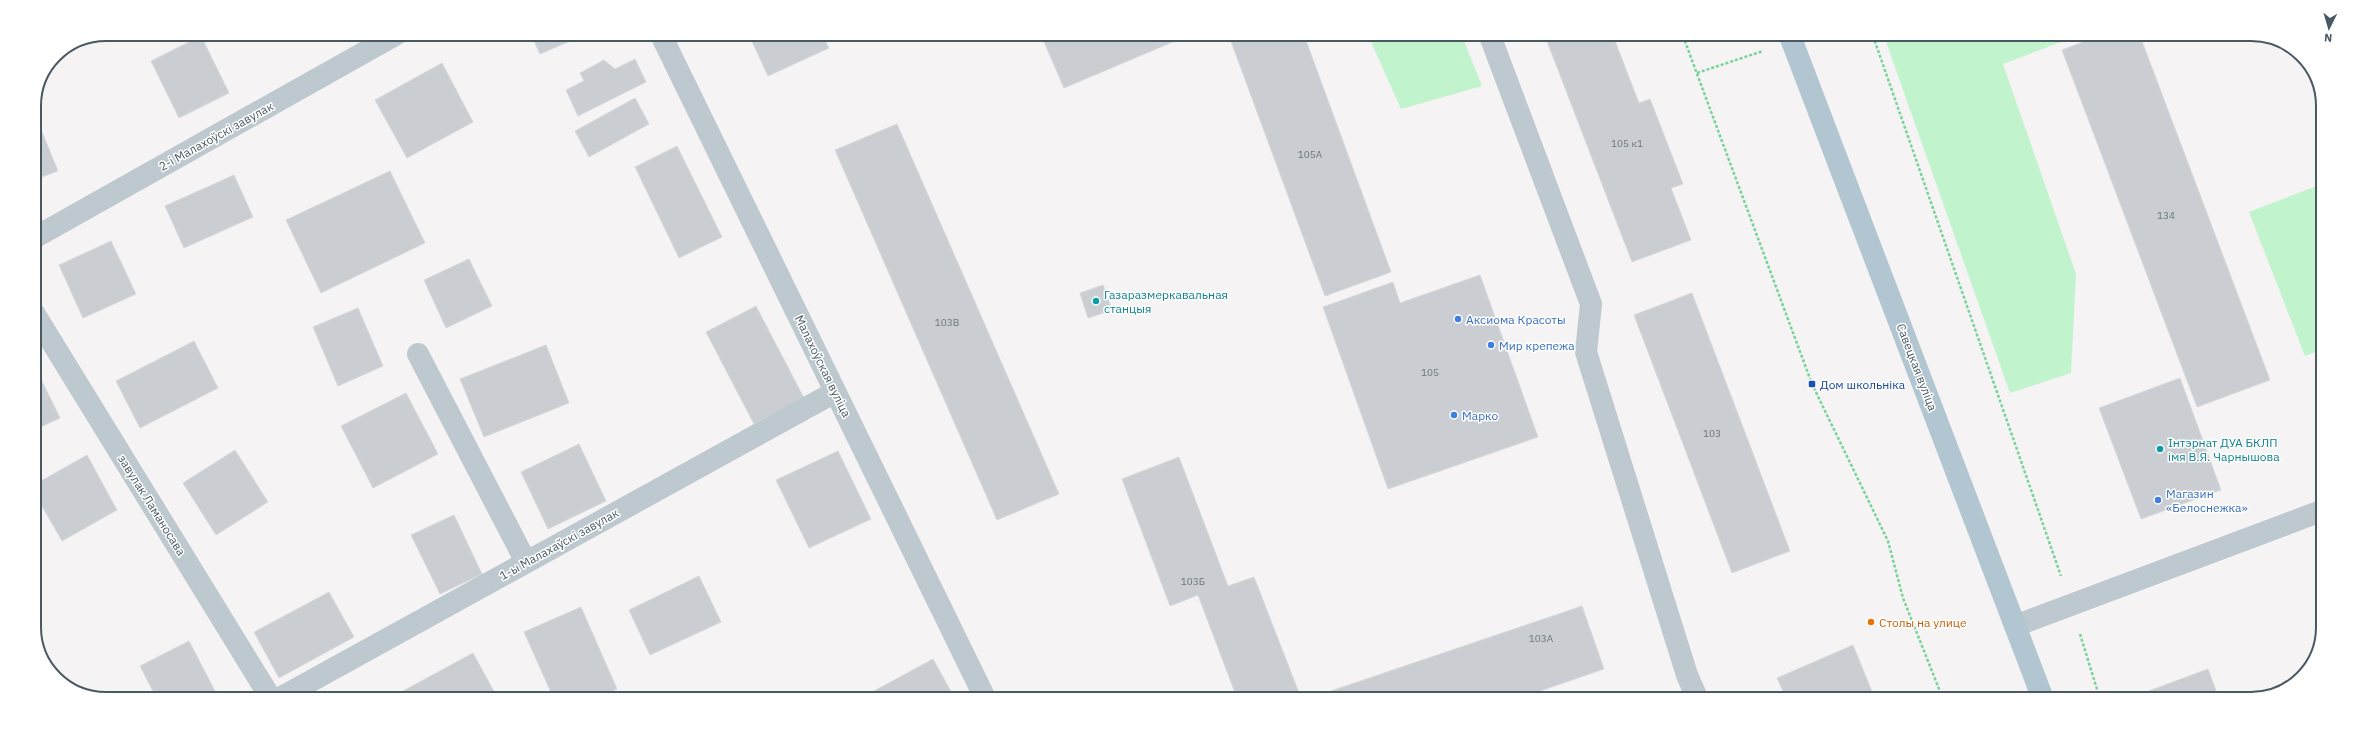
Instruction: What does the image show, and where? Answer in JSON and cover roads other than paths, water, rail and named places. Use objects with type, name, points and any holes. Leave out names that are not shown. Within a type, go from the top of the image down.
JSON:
[{"type":"main road","name":"Савецкая вуліца","points":[[1792,41],[2040,692]]},
{"type":"street","name":"2-і Малахоўскі завулак","points":[[41,234],[386,41]]},
{"type":"street","name":"Малахоўская вуліца","points":[[664,41],[982,692]]},
{"type":"street","points":[[1492,41],[1591,304],[1586,352],[1687,675],[1694,692]]},
{"type":"street","name":"завулак Ламаносава","points":[[41,324],[267,692]]},
{"type":"street","points":[[418,354],[526,562]]},
{"type":"street","name":"1-ы Малахаўскі завулак","points":[[291,692],[836,392]]},
{"type":"street","points":[[2015,626],[2316,514]]},
{"type":"place","name":"Газаразмеркавальная станцыя","points":[[1096,301]]},
{"type":"place","name":"Аксиома Красоты","points":[[1458,319]]},
{"type":"place","name":"Мир крепежа","points":[[1491,345]]},
{"type":"place","name":"Дом школьніка","points":[[1812,384]]},
{"type":"place","name":"Марко","points":[[1454,415]]},
{"type":"place","name":"Інтэрнат ДУА БКЛП імя В.Я. Чарнышова","points":[[2160,449]]},
{"type":"place","name":"Магазин «Белоснежка»","points":[[2158,500]]},
{"type":"place","name":"Столы на улице","points":[[1871,622]]}]
